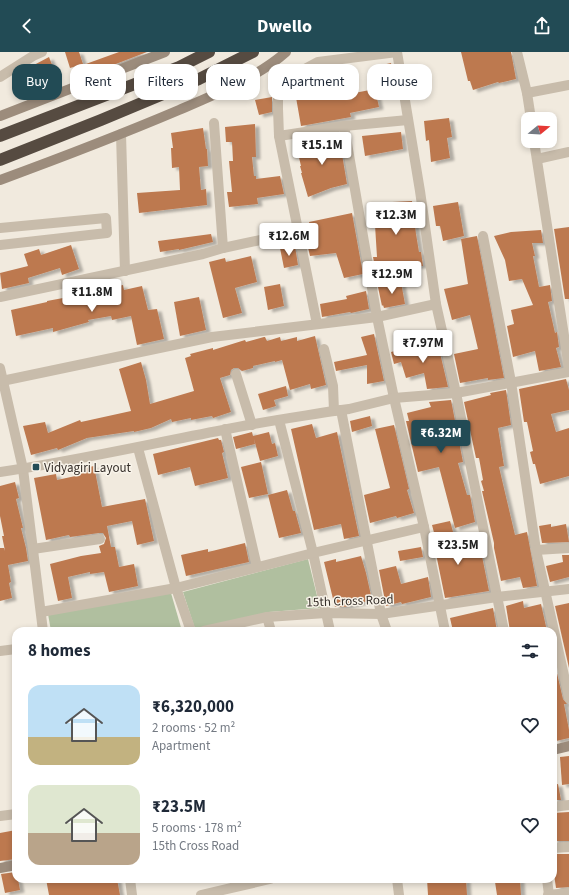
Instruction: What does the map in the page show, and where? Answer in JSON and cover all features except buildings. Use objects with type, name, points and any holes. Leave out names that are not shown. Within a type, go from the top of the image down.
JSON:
[{"type":"highway","points":[[0,136],[179,67],[209,52]]},
{"type":"highway","points":[[0,160],[199,79],[253,52]]},
{"type":"street","points":[[0,77],[32,56],[42,52]]},
{"type":"street","points":[[0,116],[145,56],[165,52]]},
{"type":"street","points":[[0,180],[121,134],[207,98],[255,73],[286,52]]},
{"type":"street","points":[[317,324],[279,136],[278,89],[290,77],[318,62],[398,52],[436,304],[456,393],[503,627]]},
{"type":"street","points":[[517,52],[530,112]]},
{"type":"street","points":[[527,93],[569,85]]},
{"type":"street","points":[[279,136],[344,126],[408,120]]},
{"type":"street","points":[[214,123],[223,248]]},
{"type":"street","points":[[344,126],[377,317],[424,528],[444,627]]},
{"type":"street","points":[[121,134],[125,271]]},
{"type":"street","points":[[535,148],[569,368]]},
{"type":"street","points":[[536,158],[569,152]]},
{"type":"street","points":[[0,228],[106,218],[107,226],[107,233],[0,245]]},
{"type":"street","points":[[107,226],[124,226]]},
{"type":"street","points":[[0,296],[125,271],[298,232]]},
{"type":"street","points":[[483,236],[511,382],[536,550],[553,627]]},
{"type":"street","points":[[2,381],[212,337],[377,317],[436,304]]},
{"type":"street","points":[[324,349],[385,627]]},
{"type":"street","points":[[0,368],[23,469],[43,627]]},
{"type":"street","points":[[0,472],[138,448],[225,429],[338,410],[394,398],[456,393],[569,372]]},
{"type":"street","points":[[236,374],[252,425]]},
{"type":"street","points":[[279,420],[313,553],[329,627]]},
{"type":"street","points":[[225,429],[257,567]]},
{"type":"street","points":[[138,448],[176,588],[190,627]]},
{"type":"street","points":[[42,612],[176,588],[313,553],[424,528]]},
{"type":"street","points":[[33,549],[100,539]]},
{"type":"street","points":[[536,550],[569,548]]},
{"type":"street","name":"15th Cross Road","points":[[222,627],[267,617],[326,613],[381,614],[497,597],[569,589]]},
{"type":"street","points":[[267,617],[270,627]]},
{"type":"street","points":[[557,645],[569,698]]},
{"type":"street","points":[[0,651],[12,650]]},
{"type":"street","points":[[557,749],[569,746]]},
{"type":"street","points":[[557,806],[569,805]]},
{"type":"street","points":[[0,816],[12,814]]},
{"type":"street","points":[[557,848],[569,847]]},
{"type":"street","points":[[0,868],[12,866]]},
{"type":"street","points":[[130,883],[132,895]]},
{"type":"street","points":[[201,895],[253,883]]},
{"type":"street","points":[[398,883],[400,895]]},
{"type":"street","points":[[548,883],[549,895],[569,892]]},
{"type":"green space","points":[[308,559],[320,608],[269,612],[204,627],[194,627],[183,592]]},
{"type":"green space","points":[[171,593],[181,627],[50,627],[48,614]]},
{"type":"place","name":"Vidyagiri Layout","points":[[36,467]]}]
